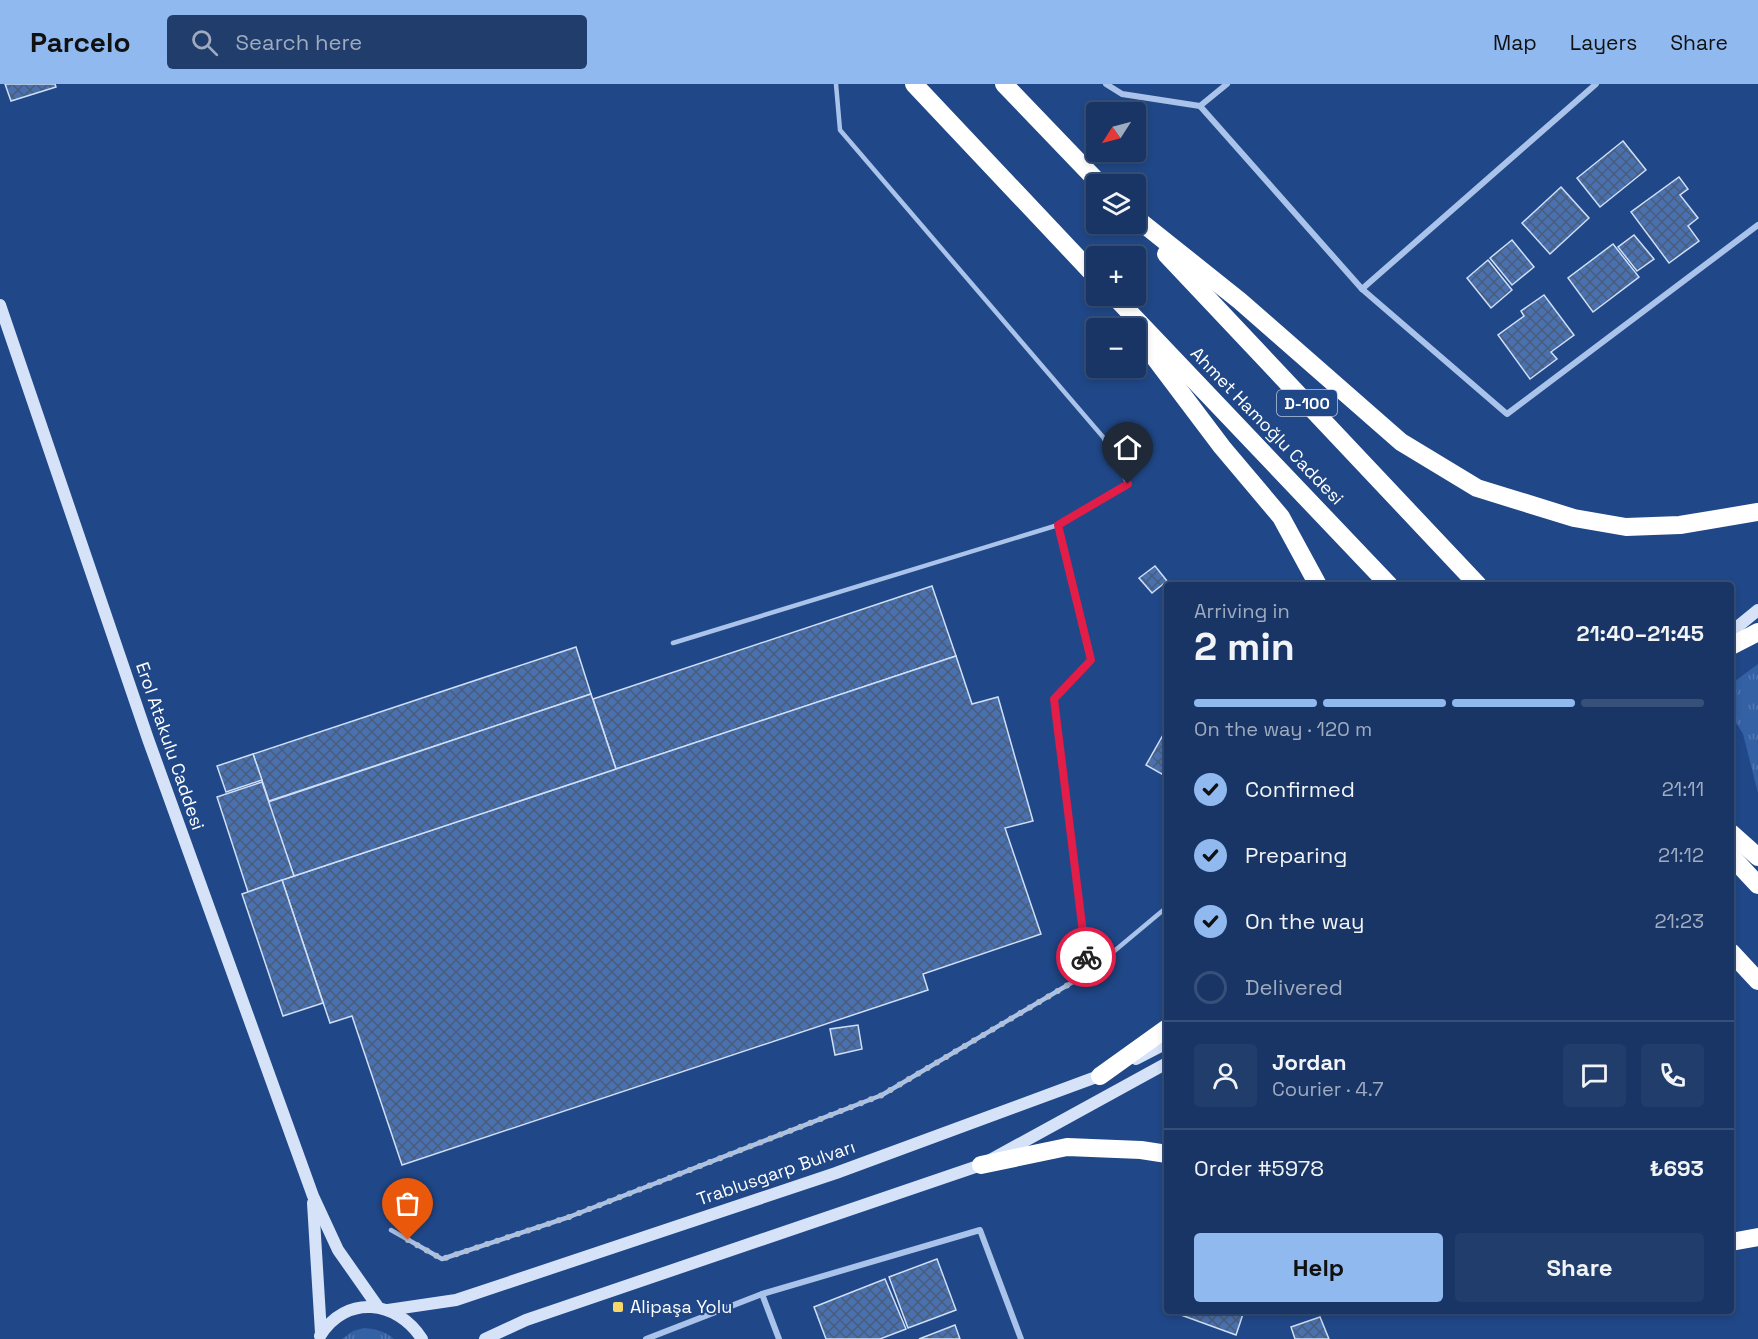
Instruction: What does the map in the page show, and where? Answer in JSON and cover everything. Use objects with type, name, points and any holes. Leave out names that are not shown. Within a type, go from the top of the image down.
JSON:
[{"type":"highway","points":[[914,84],[1086,266]]},
{"type":"highway","points":[[1004,84],[1090,174]]},
{"type":"highway","points":[[1146,228],[1240,301],[1401,442],[1477,488],[1574,518],[1626,526],[1680,525],[1758,512]]},
{"type":"highway","name":"D-100","points":[[1146,231],[1475,582]]},
{"type":"highway","points":[[1115,306],[1124,318]]},
{"type":"highway","name":"Ahmet Hamoğlu Caddesi","points":[[1124,306],[1386,582]]},
{"type":"highway","points":[[1146,346],[1222,447],[1281,518],[1316,582]]},
{"type":"highway","points":[[1734,644],[1758,632]]},
{"type":"highway","points":[[1734,836],[1758,857]]},
{"type":"highway","points":[[1734,859],[1758,885]]},
{"type":"highway","points":[[1734,954],[1758,981]]},
{"type":"highway","points":[[1100,1076],[1164,1030]]},
{"type":"highway","points":[[981,1166],[1067,1147],[1141,1150],[1164,1154]]},
{"type":"highway","points":[[1734,1241],[1758,1237]]},
{"type":"main road","name":"Erol Atakulu Caddesi","points":[[0,305],[148,739],[313,1196]]},
{"type":"main road","points":[[1734,630],[1758,610]]},
{"type":"main road","name":"Trablusgarp Bulvarı","points":[[320,1336],[332,1321],[346,1312],[362,1307],[383,1309],[456,1300],[836,1173],[1100,1076],[1164,1044]]},
{"type":"main road","points":[[485,1339],[526,1320],[981,1166],[1164,1065]]},
{"type":"main road","points":[[313,1196],[338,1250],[383,1309],[402,1316],[414,1327],[422,1339]]},
{"type":"main road","points":[[313,1196],[320,1336]]},
{"type":"street","points":[[1106,84],[1122,94],[1200,106],[1362,289],[1507,414],[1758,225]]},
{"type":"street","points":[[1200,106],[1227,84]]},
{"type":"street","points":[[1362,289],[1596,84]]},
{"type":"street","points":[[646,1339],[762,1294],[980,1230],[1021,1339]]},
{"type":"street","points":[[762,1294],[779,1339]]},
{"type":"lane","points":[[673,643],[1058,525],[1128,484],[1103,437],[840,130],[836,84]]},
{"type":"lane","points":[[1058,525],[1091,660],[1054,699],[1088,973]]},
{"type":"lane","points":[[391,1230],[442,1259],[569,1217],[882,1095],[1088,973],[1164,910]]},
{"type":"green space","points":[[1758,664],[1758,793],[1743,734],[1734,720],[1734,682]]},
{"type":"green space","points":[[364,1328],[380,1331],[394,1339],[342,1339],[353,1331]]},
{"type":"building","points":[[5,84],[55,84],[56,87],[11,101]]},
{"type":"building","points":[[1623,141],[1646,170],[1600,207],[1577,178]]},
{"type":"building","points":[[1679,177],[1688,189],[1680,195],[1698,218],[1688,226],[1699,241],[1669,263],[1631,212]]},
{"type":"building","points":[[1561,187],[1589,218],[1550,254],[1522,223]]},
{"type":"building","points":[[1634,235],[1654,259],[1637,271],[1618,247]]},
{"type":"building","points":[[1512,240],[1534,267],[1512,285],[1490,258]]},
{"type":"building","points":[[1613,244],[1639,277],[1593,312],[1568,278]]},
{"type":"building","points":[[1488,260],[1512,290],[1491,308],[1467,278]]},
{"type":"building","points":[[1544,295],[1574,335],[1551,352],[1557,359],[1530,379],[1498,335],[1524,316],[1521,311]]},
{"type":"building","points":[[1155,566],[1167,581],[1152,593],[1139,578]]},
{"type":"building","points":[[932,586],[956,656],[616,769],[593,699]]},
{"type":"building","points":[[576,647],[591,694],[269,801],[253,754]]},
{"type":"building","points":[[956,656],[972,704],[998,697],[1033,821],[1005,828],[1041,934],[923,974],[928,990],[402,1165],[352,1016],[330,1023],[282,880]]},
{"type":"building","points":[[591,694],[616,769],[294,876],[268,802]]},
{"type":"building","points":[[1163,735],[1164,736],[1164,775],[1146,765]]},
{"type":"building","points":[[253,754],[262,780],[226,792],[217,766]]},
{"type":"building","points":[[262,782],[294,876],[248,892],[217,797]]},
{"type":"building","points":[[282,880],[323,1003],[283,1016],[242,894]]},
{"type":"building","points":[[858,1025],[862,1049],[835,1055],[830,1029]]},
{"type":"building","points":[[937,1259],[956,1310],[908,1328],[889,1277]]},
{"type":"building","points":[[885,1279],[906,1329],[880,1339],[826,1339],[814,1307]]},
{"type":"building","points":[[1178,1314],[1243,1314],[1236,1335]]},
{"type":"building","points":[[1320,1317],[1329,1339],[1295,1339],[1291,1327]]},
{"type":"building","points":[[955,1325],[960,1339],[919,1339]]},
{"type":"way so far","points":[[408,1240],[442,1259],[569,1217],[882,1095],[1088,973],[1086,957]]},
{"type":"place","name":"Alipaşa Yolu","points":[[618,1307]]},
{"type":"route","points":[[1086,957],[1054,699],[1091,660],[1058,525],[1128,484]]}]
